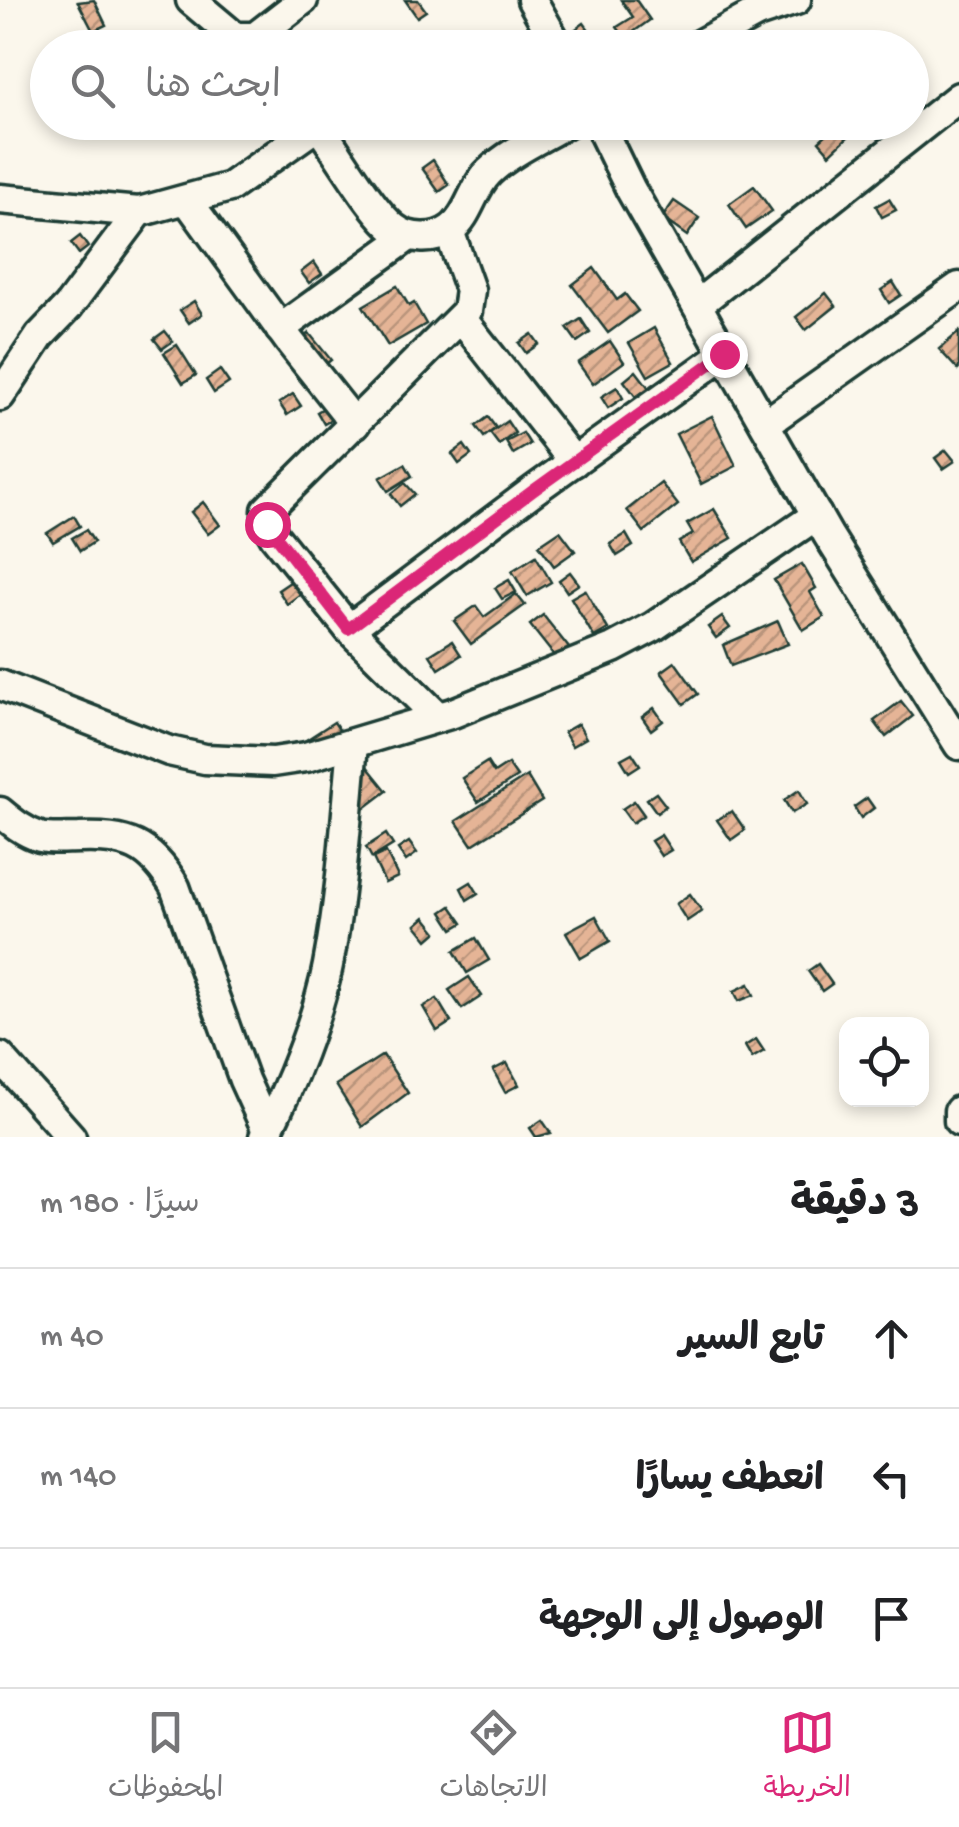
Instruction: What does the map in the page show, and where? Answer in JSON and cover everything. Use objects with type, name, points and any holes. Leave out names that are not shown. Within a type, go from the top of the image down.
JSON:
[{"type":"street","points":[[191,0],[224,30]]},
{"type":"street","points":[[271,30],[302,0]]},
{"type":"street","points":[[532,0],[549,30]]},
{"type":"street","points":[[726,30],[757,13],[796,0]]},
{"type":"street","points":[[929,120],[959,96]]},
{"type":"street","points":[[0,199],[139,212],[230,186],[295,140]]},
{"type":"street","points":[[328,140],[386,220],[409,236],[424,238],[449,231],[488,173],[540,140]]},
{"type":"street","points":[[607,140],[631,190],[816,515],[959,745]]},
{"type":"street","points":[[697,306],[904,140]]},
{"type":"street","points":[[187,200],[355,424]]},
{"type":"street","points":[[0,396],[40,336],[68,307],[139,212]]},
{"type":"street","points":[[438,717],[348,629],[275,537],[267,524],[267,510],[274,498],[461,318],[470,300],[470,290],[449,231]]},
{"type":"street","points":[[280,329],[409,236]]},
{"type":"street","points":[[765,424],[959,287]]},
{"type":"street","points":[[461,318],[574,462]]},
{"type":"street","points":[[348,629],[724,354]]},
{"type":"street","points":[[0,685],[169,750],[205,759],[273,762],[354,744],[551,675],[644,632],[816,515]]},
{"type":"street","points":[[267,1135],[314,1018],[328,968],[354,744]]},
{"type":"street","points":[[0,812],[36,836],[113,837],[154,856],[163,866],[182,904],[267,1135]]},
{"type":"street","points":[[0,1057],[65,1135]]},
{"type":"street","points":[[959,1112],[959,1121]]},
{"type":"building","points":[[94,0],[106,25],[92,30],[78,2]]},
{"type":"building","points":[[405,0],[418,0],[426,11],[417,17]]},
{"type":"building","points":[[621,0],[636,0],[650,20],[636,30],[619,30],[617,27],[633,17]]},
{"type":"building","points":[[820,140],[845,140],[830,154]]},
{"type":"building","points":[[433,160],[449,185],[439,192],[422,168]]},
{"type":"building","points":[[754,186],[772,211],[746,229],[729,204]]},
{"type":"building","points":[[889,199],[896,210],[882,217],[876,206]]},
{"type":"building","points":[[674,201],[699,218],[687,236],[662,218]]},
{"type":"building","points":[[80,236],[88,247],[79,254],[71,243]]},
{"type":"building","points":[[314,262],[322,274],[309,283],[301,272]]},
{"type":"building","points":[[594,268],[617,300],[625,294],[638,311],[608,333],[572,285]]},
{"type":"building","points":[[893,282],[901,295],[889,303],[881,290]]},
{"type":"building","points":[[397,286],[409,306],[414,303],[426,324],[388,346],[363,306]]},
{"type":"building","points":[[826,293],[836,306],[806,330],[796,317]]},
{"type":"building","points":[[194,301],[202,314],[189,323],[180,310]]},
{"type":"building","points":[[581,319],[590,333],[577,342],[567,328]]},
{"type":"building","points":[[654,328],[673,362],[648,376],[629,343]]},
{"type":"building","points":[[165,331],[173,341],[162,349],[154,339]]},
{"type":"building","points":[[959,332],[959,369],[958,370],[939,349]]},
{"type":"building","points":[[309,333],[331,360],[317,371],[295,344]]},
{"type":"building","points":[[532,334],[539,344],[526,353],[519,343]]},
{"type":"building","points":[[610,341],[624,362],[593,384],[578,363]]},
{"type":"building","points":[[177,345],[196,375],[183,383],[164,353]]},
{"type":"building","points":[[220,370],[229,383],[214,393],[206,380]]},
{"type":"building","points":[[636,371],[649,388],[636,397],[624,381]]},
{"type":"building","points":[[617,387],[623,398],[608,408],[601,397]]},
{"type":"building","points":[[293,394],[301,406],[287,415],[279,403]]},
{"type":"building","points":[[329,405],[336,417],[324,424],[317,412]]},
{"type":"building","points":[[712,416],[736,466],[701,484],[676,434]]},
{"type":"building","points":[[488,417],[496,428],[484,437],[476,426]]},
{"type":"building","points":[[507,421],[515,433],[499,445],[490,433]]},
{"type":"building","points":[[523,433],[530,444],[513,454],[506,442]]},
{"type":"building","points":[[464,445],[471,455],[459,464],[452,454]]},
{"type":"building","points":[[946,450],[955,461],[943,469],[935,458]]},
{"type":"building","points":[[405,464],[412,476],[388,491],[380,478]]},
{"type":"building","points":[[405,483],[415,494],[400,506],[391,494]]},
{"type":"building","points":[[661,483],[678,505],[644,532],[627,510]]},
{"type":"building","points":[[203,502],[220,525],[208,534],[191,512]]},
{"type":"building","points":[[714,509],[732,538],[691,562],[679,542],[693,534],[687,524]]},
{"type":"building","points":[[74,516],[80,526],[53,542],[47,533]]},
{"type":"building","points":[[86,530],[94,542],[80,551],[72,538]]},
{"type":"building","points":[[560,531],[575,551],[554,566],[539,545]]},
{"type":"building","points":[[626,534],[633,546],[617,556],[610,544]]},
{"type":"building","points":[[536,556],[551,582],[527,596],[512,571]]},
{"type":"building","points":[[802,564],[816,588],[810,592],[824,617],[803,630],[774,580]]},
{"type":"building","points":[[570,572],[579,584],[567,592],[559,580]]},
{"type":"building","points":[[293,580],[302,593],[287,604],[278,590]]},
{"type":"building","points":[[509,580],[516,592],[502,599],[495,588]]},
{"type":"building","points":[[585,590],[608,629],[594,637],[571,598]]},
{"type":"building","points":[[516,594],[525,605],[471,644],[454,621],[476,606],[484,617]]},
{"type":"building","points":[[543,615],[573,653],[560,663],[530,625]]},
{"type":"building","points":[[722,617],[730,628],[716,638],[708,627]]},
{"type":"building","points":[[778,621],[788,644],[731,666],[723,645]]},
{"type":"building","points":[[452,641],[461,655],[439,669],[430,655]]},
{"type":"building","points":[[675,662],[698,694],[684,704],[661,672]]},
{"type":"building","points":[[901,701],[913,716],[886,737],[874,721]]},
{"type":"building","points":[[654,708],[663,721],[651,730],[642,717]]},
{"type":"building","points":[[334,722],[350,746],[322,764],[306,740]]},
{"type":"building","points":[[578,724],[586,738],[572,746],[564,732]]},
{"type":"building","points":[[632,753],[640,765],[629,772],[621,759]]},
{"type":"building","points":[[487,762],[494,773],[508,764],[517,777],[478,802],[462,778]]},
{"type":"building","points":[[366,765],[387,791],[358,813],[337,787]]},
{"type":"building","points":[[527,776],[542,801],[472,845],[456,821]]},
{"type":"building","points":[[799,790],[807,804],[792,813],[784,800]]},
{"type":"building","points":[[656,793],[666,806],[657,813],[647,799]]},
{"type":"building","points":[[867,798],[874,808],[861,818],[854,807]]},
{"type":"building","points":[[634,801],[644,815],[632,823],[622,809]]},
{"type":"building","points":[[732,811],[745,830],[731,840],[717,820]]},
{"type":"building","points":[[386,834],[393,845],[372,858],[366,847]]},
{"type":"building","points":[[661,835],[671,850],[661,856],[651,841]]},
{"type":"building","points":[[409,842],[417,853],[406,861],[398,849]]},
{"type":"building","points":[[386,852],[398,877],[385,883],[373,858]]},
{"type":"building","points":[[471,882],[478,893],[467,900],[461,888]]},
{"type":"building","points":[[690,894],[702,911],[687,921],[676,904]]},
{"type":"building","points":[[451,906],[463,923],[453,929],[442,912]]},
{"type":"building","points":[[596,916],[610,941],[581,958],[566,932]]},
{"type":"building","points":[[425,917],[437,932],[428,940],[416,925]]},
{"type":"building","points":[[476,938],[489,960],[467,973],[454,951]]},
{"type":"building","points":[[818,964],[832,984],[822,991],[808,971]]},
{"type":"building","points":[[469,977],[482,996],[462,1009],[449,990]]},
{"type":"building","points":[[749,984],[754,995],[739,1001],[734,991]]},
{"type":"building","points":[[437,999],[451,1022],[437,1031],[423,1007]]},
{"type":"building","points":[[756,1039],[764,1051],[752,1058],[745,1046]]},
{"type":"building","points":[[383,1055],[408,1093],[362,1127],[336,1085]]},
{"type":"building","points":[[507,1063],[519,1085],[505,1092],[493,1070]]},
{"type":"building","points":[[542,1120],[551,1133],[536,1137],[530,1128]]},
{"type":"route","points":[[267,524],[348,629],[724,354]]}]
